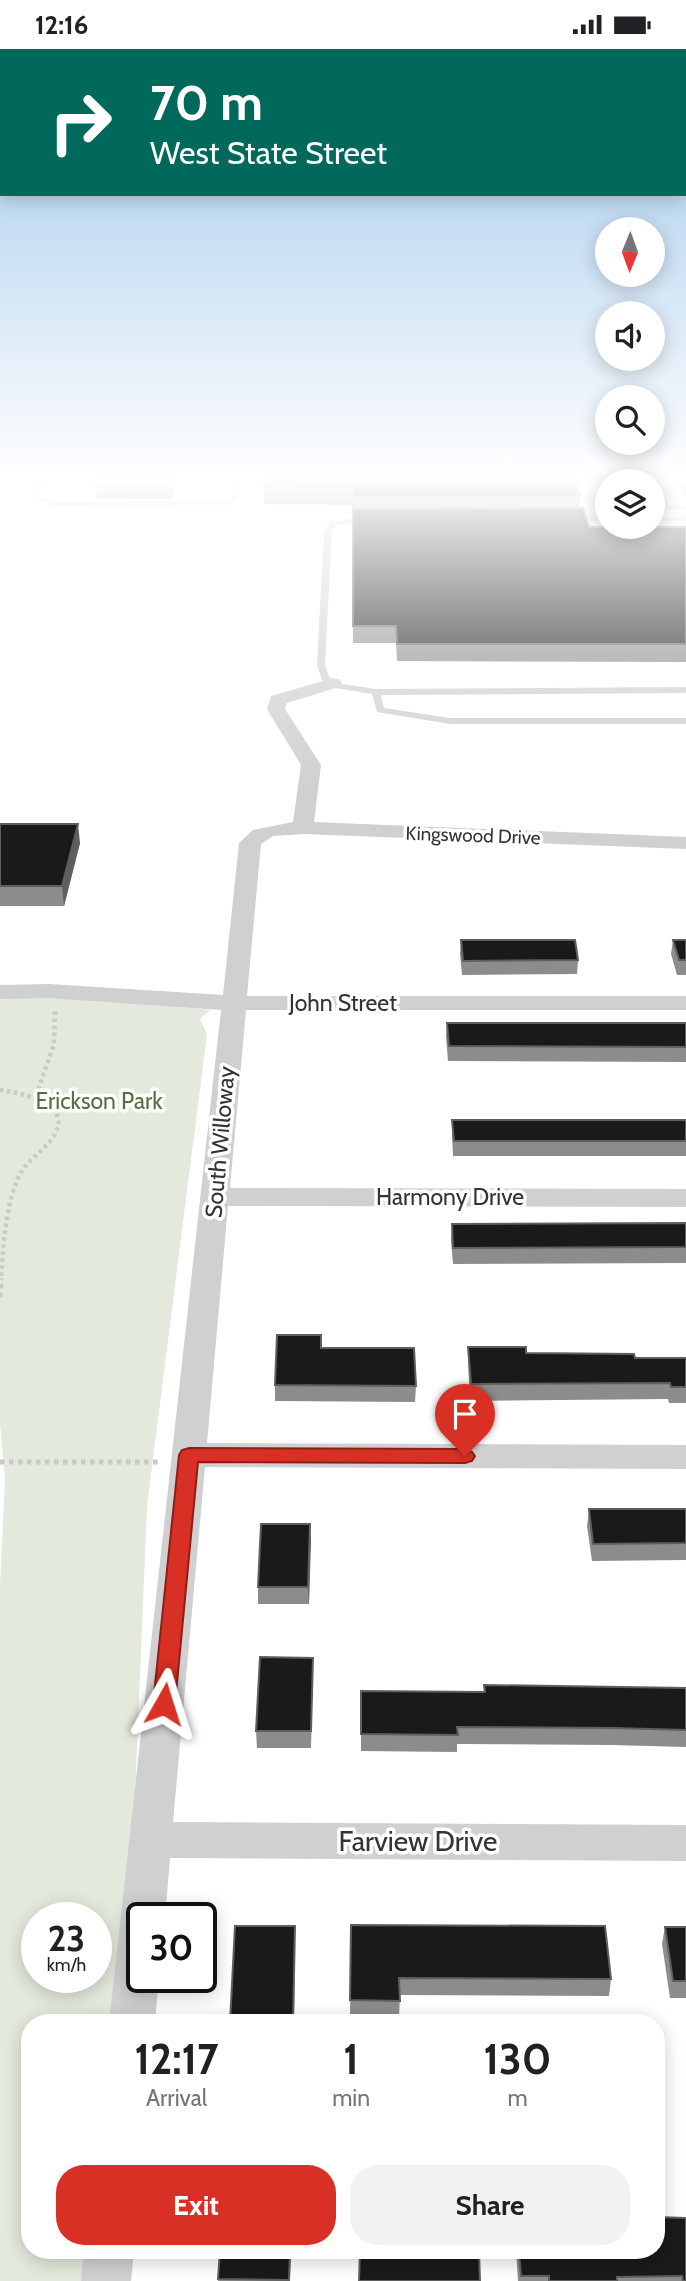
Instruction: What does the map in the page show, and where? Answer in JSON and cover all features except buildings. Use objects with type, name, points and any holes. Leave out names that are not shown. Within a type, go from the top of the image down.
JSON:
[{"type":"street","points":[[303,828],[311,765],[276,709],[278,700],[333,683]]},
{"type":"street","name":"Kingswood Drive","points":[[261,834],[279,829],[303,828],[686,843]]},
{"type":"street","name":"South Willoway","points":[[144,1902],[250,843],[261,834]]},
{"type":"street","name":"John Street","points":[[0,992],[61,992],[235,1003],[686,1003]]},
{"type":"street","name":"Harmony Drive","points":[[215,1196],[686,1198]]},
{"type":"street","points":[[188,1458],[686,1457]]},
{"type":"street","name":"Farview Drive","points":[[150,1840],[686,1843]]},
{"type":"street","points":[[133,2014],[135,1993]]},
{"type":"street","points":[[106,2281],[108,2259]]},
{"type":"lane","points":[[325,579],[321,664],[325,678],[339,686],[376,692],[686,690]]},
{"type":"lane","points":[[376,692],[380,710],[450,720],[686,721]]},
{"type":"path","points":[[36,1096],[37,1086],[51,1054],[57,1022],[55,1004]]},
{"type":"path","points":[[0,1090],[36,1096],[52,1109],[57,1125],[50,1141],[32,1156],[19,1177],[7,1217],[0,1297]]},
{"type":"path","points":[[0,1462],[188,1458]]},
{"type":"green space","name":"Erickson Park","points":[[51,994],[210,1010],[200,1019],[207,1034],[147,1506],[131,1902],[126,1902],[126,1963],[119,2014],[21,2014],[21,2259],[87,2259],[85,2281],[0,2281],[0,1586],[5,1478],[0,1425],[0,996]]},
{"type":"route","points":[[164,1704],[189,1455],[465,1456]]}]
